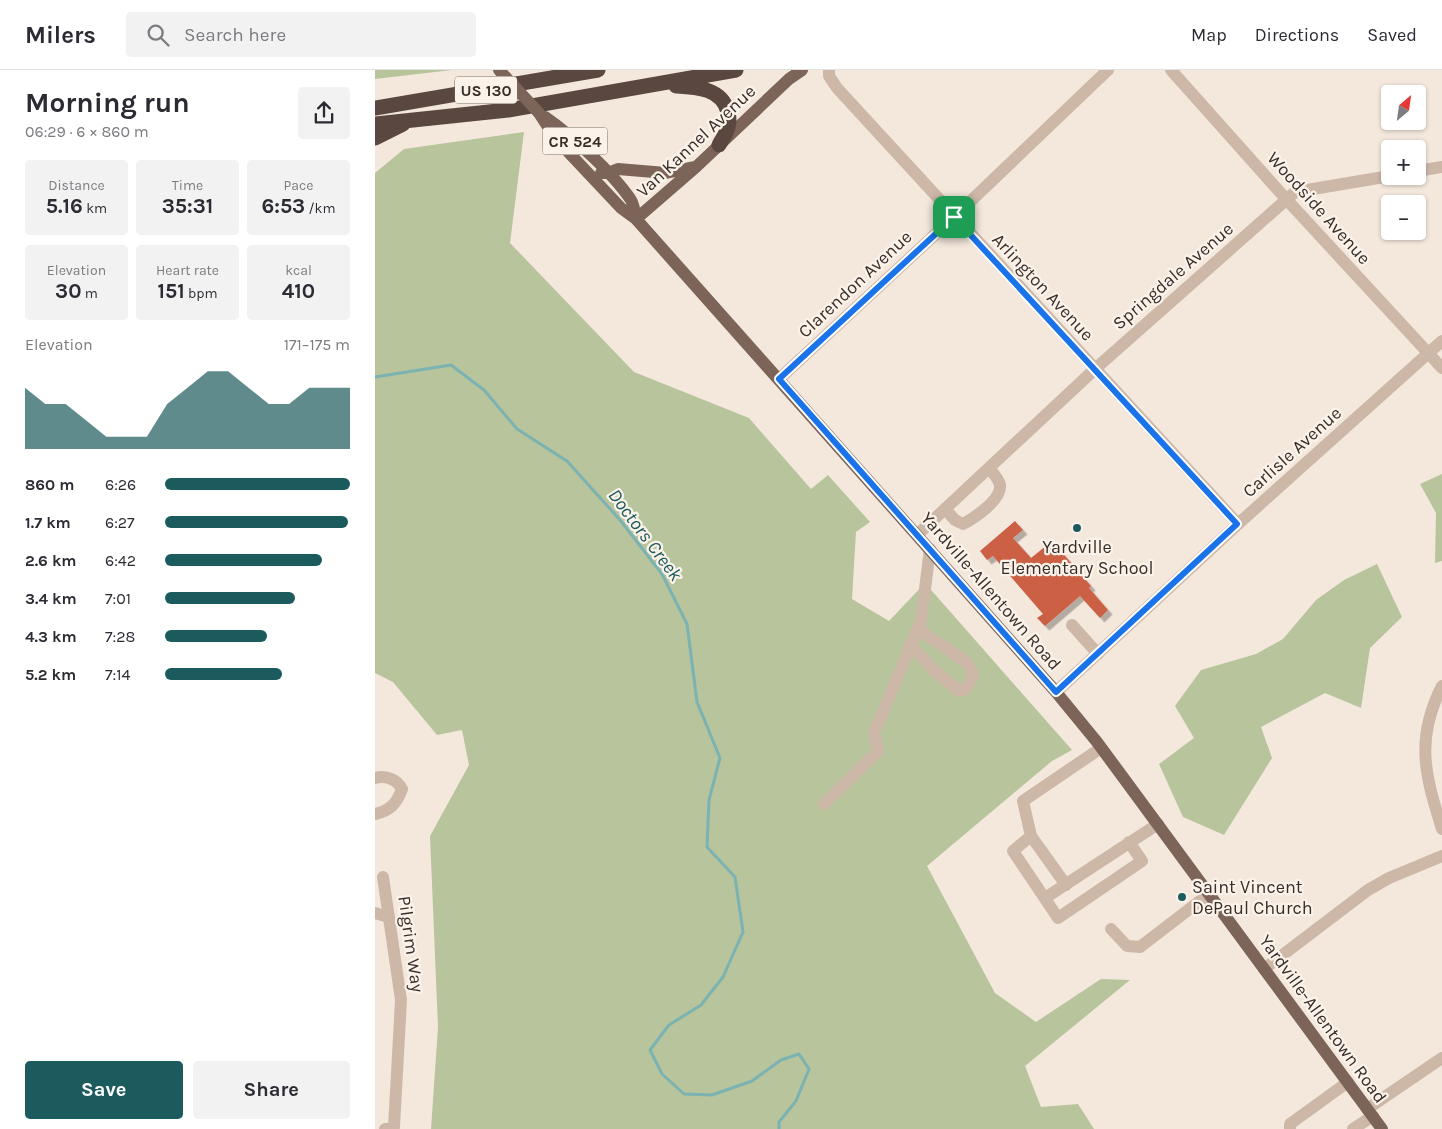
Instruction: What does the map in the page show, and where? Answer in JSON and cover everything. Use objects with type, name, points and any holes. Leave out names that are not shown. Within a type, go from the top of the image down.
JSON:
[{"type":"highway","name":"US 130","points":[[375,108],[598,70]]},
{"type":"highway","name":"US 130","points":[[375,124],[508,110],[736,70]]},
{"type":"highway","points":[[645,85],[686,86],[708,90],[716,94],[728,110],[729,119],[729,127],[719,145]]},
{"type":"highway","points":[[375,138],[414,119]]},
{"type":"main road","name":"Yardville-Allentown Road","points":[[499,70],[539,113],[554,136],[621,208],[636,219],[1056,692],[1158,824],[1382,1129]]},
{"type":"main road","name":"Van Kannel Avenue","points":[[636,219],[696,167],[789,79],[802,70]]},
{"type":"main road","name":"Yardville-Allentown Road","points":[[539,113],[564,130],[608,173],[632,201],[636,219]]},
{"type":"main road","points":[[588,173],[608,173],[618,169],[666,173],[696,167]]},
{"type":"street","name":"Arlington Avenue","points":[[829,70],[829,76],[837,88],[1237,524]]},
{"type":"street","name":"Clarendon Avenue","points":[[779,379],[954,217],[1108,70]]},
{"type":"street","name":"Woodside Avenue","points":[[1171,70],[1287,200],[1442,368]]},
{"type":"street","points":[[1426,170],[1442,167]]},
{"type":"street","name":"Springdale Avenue","points":[[917,534],[1095,369],[1295,192],[1381,178]]},
{"type":"street","name":"Carlisle Avenue","points":[[1056,692],[1237,524],[1442,340]]},
{"type":"street","points":[[945,509],[955,520],[963,524],[979,516],[998,494],[1000,486],[989,468]]},
{"type":"street","points":[[825,804],[878,751],[874,733],[921,621],[930,549]]},
{"type":"street","points":[[1072,625],[1097,654]]},
{"type":"street","points":[[910,644],[937,673],[959,691],[966,689],[972,680],[972,668],[918,629]]},
{"type":"street","points":[[1442,686],[1431,713],[1425,748],[1425,766],[1429,786],[1442,829]]},
{"type":"street","points":[[1066,885],[1031,836],[1023,801],[1101,748]]},
{"type":"street","points":[[375,778],[385,777],[392,779],[399,783],[401,789],[399,797],[392,806],[385,812],[375,814]]},
{"type":"street","points":[[1045,898],[1158,824]]},
{"type":"street","points":[[1031,836],[1013,851],[1058,918],[1142,861],[1129,842]]},
{"type":"street","points":[[1264,969],[1368,890],[1389,878],[1442,856]]},
{"type":"street","name":"Pilgrim Way","points":[[383,877],[401,1000],[394,1127],[385,1129]]},
{"type":"street","points":[[1111,929],[1127,946],[1140,947],[1209,894]]},
{"type":"street","points":[[375,913],[389,917]]},
{"type":"street","points":[[1353,1129],[1370,1112],[1442,1058]]},
{"type":"street","points":[[1290,1129],[1290,1124],[1348,1082]]},
{"type":"green space","points":[[375,70],[452,70],[375,79]]},
{"type":"green space","points":[[524,132],[510,243],[634,372],[749,418],[811,489],[828,475],[870,522],[856,532],[852,599],[889,621],[925,583],[1072,750],[1052,761],[927,866],[995,993],[1036,1022],[1101,979],[1130,980],[1025,1066],[1041,1107],[1078,1104],[1094,1129],[431,1129],[438,1027],[430,836],[469,765],[462,730],[437,735],[393,682],[375,673],[375,173],[404,149]]},
{"type":"green space","points":[[1442,474],[1442,561],[1435,563],[1436,513],[1420,484]]},
{"type":"green space","points":[[1377,564],[1402,617],[1370,648],[1361,708],[1325,693],[1261,727],[1272,758],[1224,835],[1183,817],[1159,764],[1194,738],[1175,706],[1201,670],[1256,654],[1283,639],[1316,600],[1344,580]]},
{"type":"building","points":[[1015,521],[1023,530],[1013,538],[1031,558],[1052,541],[1091,586],[1089,588],[1108,610],[1100,618],[1080,596],[1045,626],[1037,618],[1043,614],[993,556],[987,560],[980,551]]},
{"type":"waterway","name":"Doctors Creek","points":[[375,377],[451,365],[484,390],[517,429],[567,461],[620,520],[662,574],[687,624],[697,702],[720,758],[709,800],[707,847],[735,877],[743,932],[723,977],[701,1005],[669,1025],[650,1050],[662,1074],[684,1094],[712,1095],[752,1081],[781,1060],[799,1054],[809,1069],[796,1101],[779,1122],[779,1129]]},
{"type":"place","name":"Yardville Elementary School","points":[[1077,528]]},
{"type":"place","name":"Saint Vincent DePaul Church","points":[[1182,897]]},
{"type":"route","points":[[954,217],[1237,524],[1056,692],[779,379],[954,217]]}]
